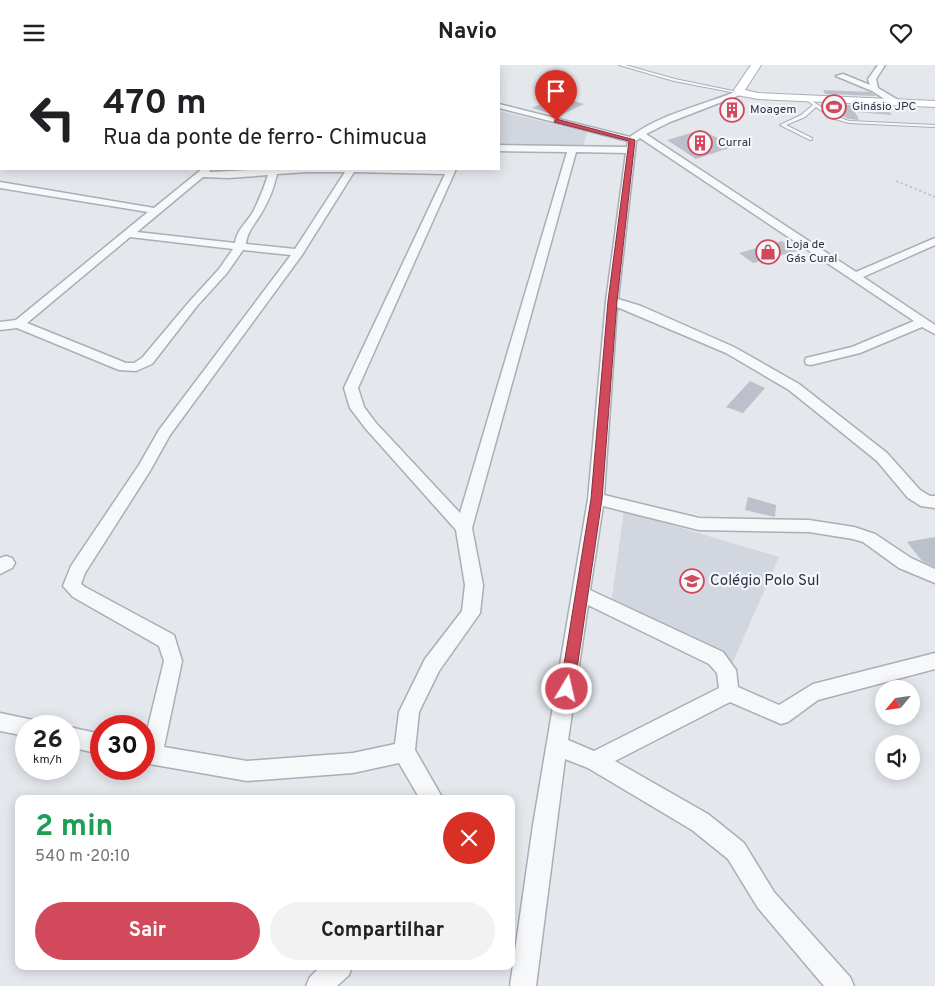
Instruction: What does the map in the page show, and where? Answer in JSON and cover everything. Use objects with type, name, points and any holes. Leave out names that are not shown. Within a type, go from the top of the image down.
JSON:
[{"type":"main road","points":[[756,65],[740,88],[739,90],[742,93],[811,102],[935,104]]},
{"type":"street","points":[[875,89],[872,79],[882,65]]},
{"type":"street","points":[[840,76],[875,89],[897,103]]},
{"type":"street","points":[[500,148],[572,149],[634,141],[742,93]]},
{"type":"street","points":[[500,106],[634,141],[854,277],[935,330]]},
{"type":"street","points":[[523,986],[544,825],[596,499],[612,301],[634,141]]},
{"type":"street","points":[[430,795],[404,752],[409,711],[432,665],[471,613],[474,585],[464,528],[572,149]]},
{"type":"street","points":[[19,324],[204,171],[274,172],[297,170]]},
{"type":"street","points":[[155,728],[173,661],[167,641],[79,592],[72,586],[77,571],[145,467],[164,433],[298,253],[352,170],[451,170],[351,388],[357,408],[371,426],[464,528]]},
{"type":"street","points":[[0,326],[7,323],[19,324],[124,367],[136,367],[147,361],[167,339],[193,304],[223,271],[240,247],[241,236],[264,198],[274,172]]},
{"type":"street","points":[[0,185],[157,211]]},
{"type":"street","points":[[128,234],[298,253]]},
{"type":"street","points":[[854,277],[935,241]]},
{"type":"street","points":[[612,301],[638,309],[730,350],[794,387],[882,457],[914,494],[927,502],[935,502]]},
{"type":"street","points":[[811,361],[856,350],[922,322]]},
{"type":"street","points":[[596,499],[699,524],[809,526],[854,533],[869,538],[905,563],[935,576]]},
{"type":"street","points":[[582,594],[716,658],[726,670],[728,692]]},
{"type":"street","points":[[728,692],[781,715],[813,693],[935,661]]},
{"type":"street","points":[[595,761],[728,692]]},
{"type":"street","points":[[0,722],[15,725]]},
{"type":"street","points":[[558,746],[595,761],[700,822],[736,851],[766,900],[841,986]]},
{"type":"street","points":[[155,755],[247,771],[354,763],[404,752]]},
{"type":"street","points":[[319,986],[336,970]]},
{"type":"lane","points":[[621,65],[646,73],[742,93]]},
{"type":"lane","points":[[641,65],[646,73]]},
{"type":"lane","points":[[810,139],[782,124],[803,116],[811,102],[833,117],[849,122],[935,126]]},
{"type":"path","points":[[896,181],[935,197]]},
{"type":"shaded area","points":[[500,111],[587,132],[583,147],[500,147]]},
{"type":"shaded area","name":"Colégio Polo Sul","points":[[624,511],[779,557],[732,664],[611,604]]},
{"type":"building","points":[[823,90],[870,92],[876,96],[825,94]]},
{"type":"building","points":[[558,96],[584,104],[559,116],[532,108]]},
{"type":"building","points":[[830,104],[885,107],[892,115],[855,112],[859,120],[849,119],[833,110]]},
{"type":"building","name":"Curral","points":[[701,130],[735,146],[696,159],[667,140]]},
{"type":"building","name":"Loja de Gás Cural","points":[[782,241],[797,251],[753,263],[739,253]]},
{"type":"building","points":[[750,381],[765,388],[743,413],[726,407]]},
{"type":"building","points":[[748,497],[776,505],[775,517],[745,510]]},
{"type":"building","points":[[935,537],[935,567],[922,561],[907,542]]},
{"type":"place","name":"Ginásio JPC","points":[[834,107]]},
{"type":"place","name":"Moagem","points":[[732,110]]},
{"type":"place","name":"Curral","points":[[700,143]]},
{"type":"place","name":"Loja de Gás Cural","points":[[768,252]]},
{"type":"place","name":"Colégio Polo Sul","points":[[692,581]]},
{"type":"route","points":[[556,121],[632,140],[612,301],[596,499],[567,689]]}]
